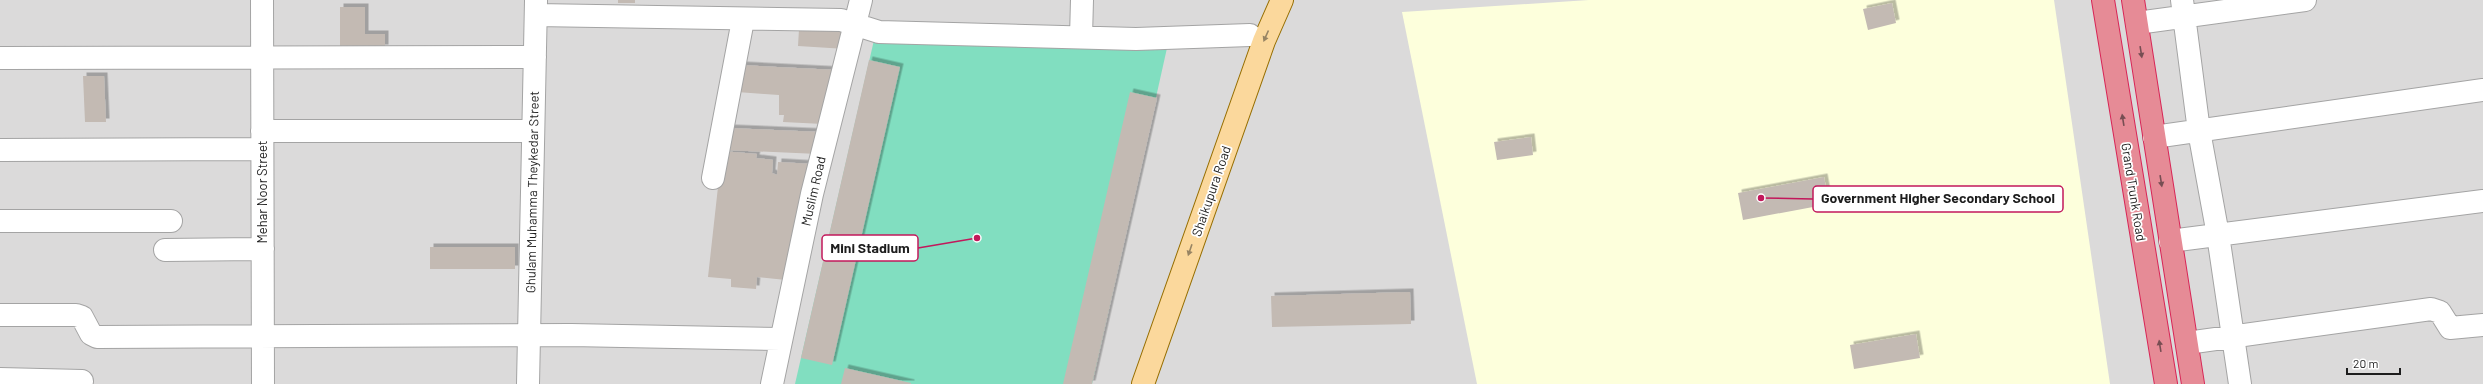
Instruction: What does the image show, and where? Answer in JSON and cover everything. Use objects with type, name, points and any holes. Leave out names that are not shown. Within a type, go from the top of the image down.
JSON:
[{"type":"highway","name":"Grand Trunk Road","points":[[2103,0],[2166,384]]},
{"type":"highway","points":[[2133,0],[2193,384]]},
{"type":"main road","name":"Shaikupura Road","points":[[1128,384],[1250,36],[1266,0]]},
{"type":"main road","name":"Shaikupura Road","points":[[1144,384],[1264,41],[1282,0]]},
{"type":"street","name":"Mehar Noor Street","points":[[262,0],[263,384]]},
{"type":"street","name":"Muslim Road","points":[[772,384],[812,194],[861,0]]},
{"type":"street","points":[[1081,37],[1082,0]]},
{"type":"street","points":[[2137,23],[2183,8],[2305,0]]},
{"type":"street","points":[[536,7],[743,20],[841,20],[879,32],[1136,39],[1250,36]]},
{"type":"street","name":"Ghulam Muhamma Theykedar Street","points":[[528,384],[536,7]]},
{"type":"street","points":[[2183,8],[2199,131],[2218,235],[2240,384]]},
{"type":"street","points":[[713,178],[743,20]]},
{"type":"street","points":[[0,58],[535,57]]},
{"type":"street","points":[[2154,137],[2483,90]]},
{"type":"street","points":[[0,150],[533,131]]},
{"type":"street","points":[[2170,241],[2483,201]]},
{"type":"street","points":[[0,221],[171,221]]},
{"type":"street","points":[[165,250],[263,248]]},
{"type":"street","points":[[2187,343],[2431,309],[2440,312],[2450,328],[2483,325]]},
{"type":"street","points":[[0,315],[76,315],[82,317],[91,334],[97,337],[263,335],[529,335],[781,339]]},
{"type":"street","points":[[0,379],[82,381]]},
{"type":"shaded area","points":[[0,0],[2483,0],[2483,384],[0,384]]},
{"type":"shaded area","points":[[1589,0],[2054,0],[2110,384],[1477,384],[1402,12]]},
{"type":"green space","points":[[874,40],[1167,48],[1092,384],[795,384]]},
{"type":"building","points":[[618,0],[635,0],[635,3],[618,3]]},
{"type":"building","points":[[1892,3],[1896,23],[1868,30],[1863,9]]},
{"type":"building","points":[[340,7],[365,7],[365,34],[385,34],[385,48],[340,48]]},
{"type":"building","points":[[799,29],[847,32],[846,49],[798,46]]},
{"type":"building","points":[[869,60],[900,67],[832,365],[801,358]]},
{"type":"building","points":[[739,65],[837,70],[823,124],[783,122],[784,115],[779,115],[779,95],[737,92]]},
{"type":"building","points":[[83,76],[104,76],[106,122],[85,122]]},
{"type":"building","points":[[1130,92],[1157,98],[1092,384],[1063,384]]},
{"type":"building","points":[[727,128],[822,132],[818,154],[726,150]]},
{"type":"building","points":[[1531,137],[1533,155],[1497,160],[1494,142]]},
{"type":"building","points":[[722,151],[757,154],[756,158],[773,160],[772,173],[777,175],[778,162],[813,164],[786,280],[757,277],[756,289],[731,287],[731,279],[708,277]]},
{"type":"building","points":[[1824,177],[1829,204],[1743,220],[1738,193]]},
{"type":"building","points":[[430,247],[515,247],[515,269],[430,269]]},
{"type":"building","points":[[1410,292],[1411,324],[1272,327],[1271,296]]},
{"type":"building","points":[[1916,334],[1920,358],[1854,369],[1850,345]]},
{"type":"building","points":[[845,368],[911,383],[911,384],[841,384]]},
{"type":"place","name":"Government Higher Secondary School","points":[[1761,198]]},
{"type":"place","name":"Mini Stadium","points":[[977,238]]}]
